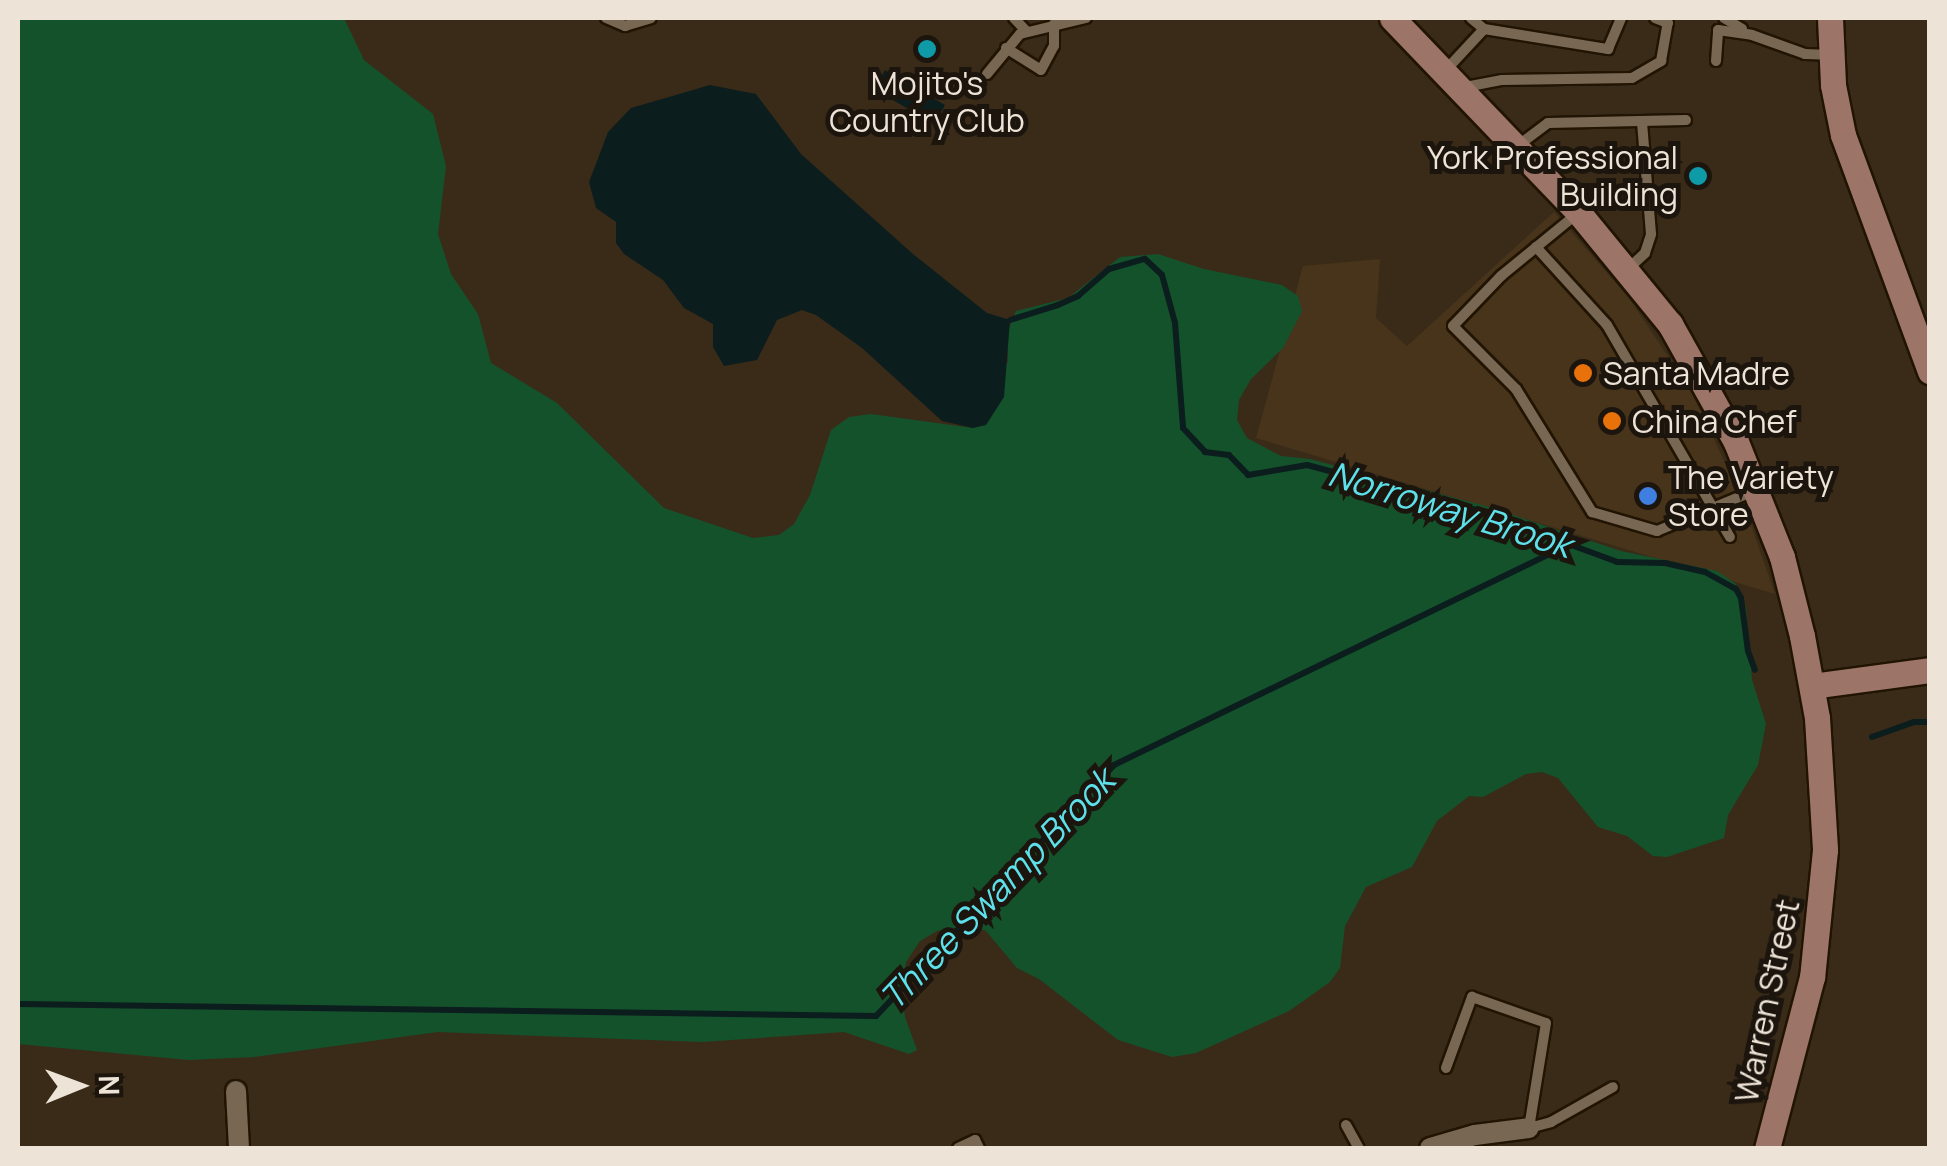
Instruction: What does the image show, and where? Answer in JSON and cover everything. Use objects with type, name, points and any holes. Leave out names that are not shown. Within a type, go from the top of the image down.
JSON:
[{"type":"main road","name":"Warren Street","points":[[1392,18],[1579,213],[1628,269],[1694,362],[1757,489],[1788,578],[1812,686],[1823,788],[1822,910],[1802,1024],[1767,1148]]},
{"type":"main road","points":[[1830,18],[1830,55],[1839,120],[1853,170],[1930,372]]},
{"type":"main road","points":[[1812,686],[1930,670]]},
{"type":"street","points":[[236,1091],[239,1148]]},
{"type":"street","points":[[1430,1148],[1475,1135],[1529,1128]]},
{"type":"lane","points":[[606,18],[625,26],[651,18]]},
{"type":"lane","points":[[1014,18],[1026,31]]},
{"type":"lane","points":[[987,74],[1006,48],[1026,31],[1086,18]]},
{"type":"lane","points":[[1471,18],[1484,29],[1608,50],[1620,18]]},
{"type":"lane","points":[[1452,80],[1632,78],[1662,61],[1668,24],[1655,18]]},
{"type":"lane","points":[[1724,18],[1752,34],[1806,54],[1830,55]]},
{"type":"lane","points":[[1006,48],[1041,70],[1054,46],[1054,24]]},
{"type":"lane","points":[[1452,80],[1484,29]]},
{"type":"lane","points":[[1716,61],[1718,30],[1752,34]]},
{"type":"lane","points":[[1516,147],[1548,122],[1686,120]]},
{"type":"lane","points":[[1628,269],[1645,252],[1651,234],[1642,123]]},
{"type":"lane","points":[[1579,213],[1536,247],[1453,326],[1516,389],[1589,510],[1657,531],[1757,489]]},
{"type":"lane","points":[[1536,247],[1608,325],[1730,537]]},
{"type":"lane","points":[[1446,1068],[1472,997],[1546,1023],[1529,1128],[1551,1122],[1613,1087]]},
{"type":"lane","points":[[1346,1125],[1359,1148]]},
{"type":"lane","points":[[958,1148],[975,1140],[980,1148]]},
{"type":"shaded area","points":[[885,70],[945,105],[934,124],[908,114],[910,110],[874,89]]},
{"type":"shaded area","points":[[710,85],[756,94],[801,154],[913,254],[987,313],[1010,320],[1004,397],[986,425],[973,428],[942,421],[862,348],[816,315],[802,310],[777,320],[757,360],[724,366],[713,347],[713,324],[684,308],[663,280],[624,254],[616,243],[616,222],[596,208],[589,182],[608,132],[631,108]]},
{"type":"shaded area","points":[[1554,212],[1629,298],[1690,389],[1741,496],[1775,594],[1256,438],[1303,266],[1380,259],[1376,318],[1407,346]]},
{"type":"green space","points":[[21,18],[344,18],[364,60],[433,114],[446,166],[438,234],[451,274],[478,314],[491,363],[557,403],[664,508],[753,538],[779,535],[794,524],[810,495],[831,430],[849,417],[871,414],[973,428],[1008,361],[1007,333],[1016,311],[1068,298],[1120,257],[1158,254],[1204,269],[1282,285],[1298,296],[1302,311],[1283,348],[1251,379],[1239,400],[1237,420],[1247,438],[1281,456],[1310,459],[1489,507],[1621,551],[1717,571],[1736,584],[1746,608],[1752,680],[1766,724],[1758,765],[1728,815],[1724,838],[1667,857],[1653,856],[1627,836],[1598,827],[1558,778],[1542,772],[1526,774],[1483,797],[1469,796],[1437,821],[1412,867],[1366,887],[1345,926],[1340,968],[1330,982],[1289,1011],[1196,1053],[1172,1057],[1118,1040],[1039,979],[1017,968],[986,931],[970,925],[937,931],[920,941],[906,962],[901,988],[905,1017],[917,1050],[909,1054],[844,1032],[702,1042],[438,1032],[254,1057],[189,1060],[18,1044]]},
{"type":"waterway","name":"Norroway Brook","points":[[1010,320],[1078,296],[1109,269],[1145,259],[1162,275],[1175,323],[1183,428],[1205,452],[1229,455],[1248,475],[1307,465],[1476,510],[1617,562],[1665,563],[1705,572],[1736,589],[1741,598],[1748,651],[1755,670]]},
{"type":"waterway","name":"Three Swamp Brook","points":[[18,1004],[876,1016],[1114,765],[1566,546]]},
{"type":"waterway","name":"Norroway Brook","points":[[1872,737],[1914,722],[1930,722]]},
{"type":"place","name":"Mojito's Country Club","points":[[927,49]]},
{"type":"place","name":"York Professional Building","points":[[1698,176]]},
{"type":"place","name":"Santa Madre","points":[[1583,373]]},
{"type":"place","name":"China Chef","points":[[1612,421]]},
{"type":"place","name":"The Variety Store","points":[[1648,496]]}]
